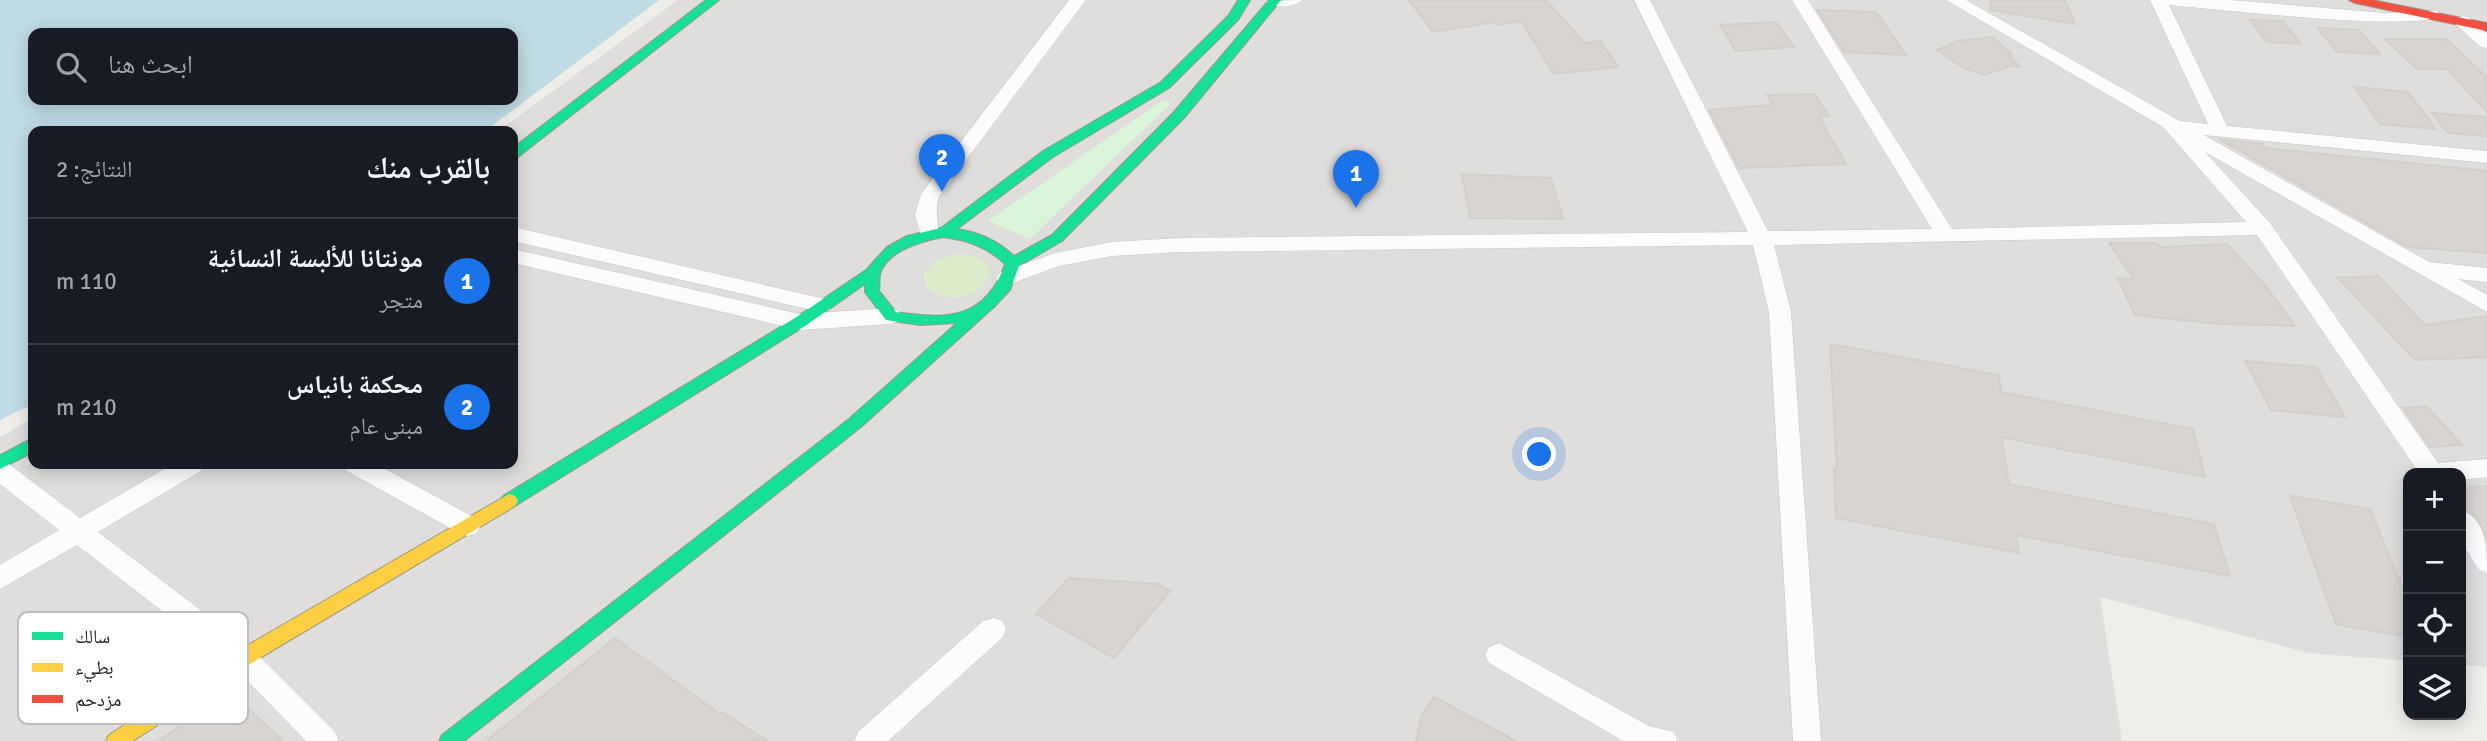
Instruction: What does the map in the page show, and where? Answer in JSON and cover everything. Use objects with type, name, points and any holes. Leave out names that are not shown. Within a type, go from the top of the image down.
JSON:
[{"type":"main road","points":[[518,150],[713,0]]},
{"type":"main road","points":[[248,656],[468,526],[800,322],[821,305],[873,272],[882,258],[895,247],[937,233],[1048,154],[1166,85],[1234,17],[1244,0]]},
{"type":"main road","points":[[2356,0],[2487,27]]},
{"type":"main road","points":[[449,741],[855,423],[932,357],[1000,293],[1010,270],[1057,238],[1179,115],[1275,1]]},
{"type":"main road","points":[[1166,85],[1197,92]]},
{"type":"main road","points":[[937,233],[967,233],[986,239],[1010,270]]},
{"type":"main road","points":[[873,272],[872,292],[891,316],[940,322],[964,317],[984,307]]},
{"type":"main road","points":[[0,463],[28,447]]},
{"type":"main road","points":[[116,741],[142,724]]},
{"type":"street","points":[[937,233],[923,216],[932,190],[948,173],[1078,0]]},
{"type":"street","points":[[1275,1],[1294,0]]},
{"type":"street","points":[[1642,0],[1762,239],[1780,312],[1807,741]]},
{"type":"street","points":[[1800,0],[1946,236]]},
{"type":"street","points":[[1954,0],[2487,305]]},
{"type":"street","points":[[2158,0],[2220,130]]},
{"type":"street","points":[[2169,0],[2385,18],[2434,15]]},
{"type":"street","points":[[2462,21],[2487,43]]},
{"type":"street","points":[[2171,126],[2487,157]]},
{"type":"street","points":[[2171,126],[2263,228],[2429,468]]},
{"type":"street","points":[[1010,270],[1112,249],[1180,245],[1762,239],[2263,228]]},
{"type":"street","points":[[518,235],[821,305]]},
{"type":"street","points":[[518,257],[800,322],[891,316]]},
{"type":"street","points":[[2421,268],[2487,275]]},
{"type":"street","points":[[2466,470],[2487,468]]},
{"type":"street","points":[[0,579],[184,469]]},
{"type":"street","points":[[364,469],[468,526]]},
{"type":"street","points":[[0,471],[181,612]]},
{"type":"street","points":[[2466,528],[2487,562]]},
{"type":"street","points":[[875,739],[993,629]]},
{"type":"street","points":[[1499,655],[1644,738],[1664,741]]},
{"type":"street","points":[[248,664],[325,741]]},
{"type":"shaded area","points":[[678,0],[2487,0],[2487,667],[2466,665],[2466,468],[2403,468],[2403,661],[2308,653],[2100,597],[2122,741],[0,741],[0,437],[28,421],[28,469],[518,469],[518,126],[505,126]]},
{"type":"green space","points":[[1163,100],[1171,103],[1030,239],[988,221]]},
{"type":"green space","points":[[956,254],[973,256],[986,263],[990,273],[986,282],[972,294],[962,297],[943,296],[926,288],[924,274],[935,261]]},
{"type":"water","points":[[0,0],[659,0],[492,126],[28,126],[28,406],[0,420]]},
{"type":"building","points":[[1409,0],[1546,0],[1585,43],[1601,41],[1618,67],[1554,74],[1521,21],[1498,25],[1495,22],[1433,32]]},
{"type":"building","points":[[1991,0],[2065,0],[2075,24],[1990,10]]},
{"type":"building","points":[[1817,10],[1876,12],[1906,55],[1844,52]]},
{"type":"building","points":[[2250,20],[2283,21],[2301,44],[2267,42]]},
{"type":"building","points":[[1776,22],[1794,47],[1736,51],[1720,25]]},
{"type":"building","points":[[2318,28],[2359,30],[2380,54],[2337,52]]},
{"type":"building","points":[[1992,37],[2012,54],[2008,54],[2020,67],[2010,66],[1985,75],[1964,68],[1937,50],[1958,41]]},
{"type":"building","points":[[2385,39],[2446,39],[2487,77],[2487,112],[2447,69],[2417,69]]},
{"type":"building","points":[[2355,87],[2408,92],[2436,129],[2380,124]]},
{"type":"building","points":[[1815,94],[1829,116],[1819,117],[1846,164],[1739,168],[1709,110],[1773,105],[1767,95]]},
{"type":"building","points":[[2432,113],[2487,117],[2487,136],[2448,133]]},
{"type":"building","points":[[2219,139],[2263,144],[2265,148],[2487,171],[2487,253],[2408,247]]},
{"type":"building","points":[[1462,174],[1551,178],[1563,219],[1470,218]]},
{"type":"building","points":[[2109,243],[2156,243],[2160,247],[2227,244],[2264,284],[2295,326],[2220,324],[2135,315],[2118,278],[2134,279]]},
{"type":"building","points":[[2378,276],[2425,325],[2487,316],[2487,357],[2415,360],[2338,278]]},
{"type":"building","points":[[1830,344],[1999,375],[2001,392],[2193,429],[2205,477],[2001,437],[2009,484],[2214,524],[2230,576],[2016,535],[2019,553],[1836,518],[1834,468],[1837,469]]},
{"type":"building","points":[[2245,361],[2316,367],[2345,417],[2271,410]]},
{"type":"building","points":[[2426,406],[2462,445],[2430,447],[2403,408]]},
{"type":"building","points":[[2487,486],[2487,539],[2478,519],[2466,511],[2466,487]]},
{"type":"building","points":[[2290,496],[2370,509],[2403,591],[2403,636],[2336,624]]},
{"type":"building","points":[[1069,578],[1158,584],[1170,591],[1114,658],[1036,614]]},
{"type":"building","points":[[615,638],[720,714],[722,712],[767,741],[486,741]]},
{"type":"building","points":[[1434,697],[1516,741],[1416,741],[1422,715]]},
{"type":"building","points":[[248,708],[283,741],[158,741],[183,724],[248,724]]},
{"type":"traffic: fast","points":[[518,150],[713,0]]},
{"type":"traffic: fast","points":[[946,231],[1048,154],[1165,85],[1234,17],[1244,0]]},
{"type":"traffic: fast","points":[[1013,263],[1057,238],[1179,115],[1275,0]]},
{"type":"traffic: fast","points":[[509,501],[800,322],[871,273],[892,250],[912,239],[943,232],[972,236],[1000,251],[1013,263],[1002,290],[989,304],[963,317],[935,321],[891,316],[872,292],[873,272]]},
{"type":"traffic: fast","points":[[449,741],[855,423],[977,314]]},
{"type":"traffic: fast","points":[[0,463],[28,447]]},
{"type":"traffic: slow","points":[[248,655],[509,501]]},
{"type":"traffic: slow","points":[[116,741],[142,724]]},
{"type":"traffic: jam","points":[[2355,0],[2487,27]]},
{"type":"place","name":"محكمة بانياس","points":[[942,192]]},
{"type":"place","name":"مونتانا للألبسة النسائية","points":[[1356,208]]}]
